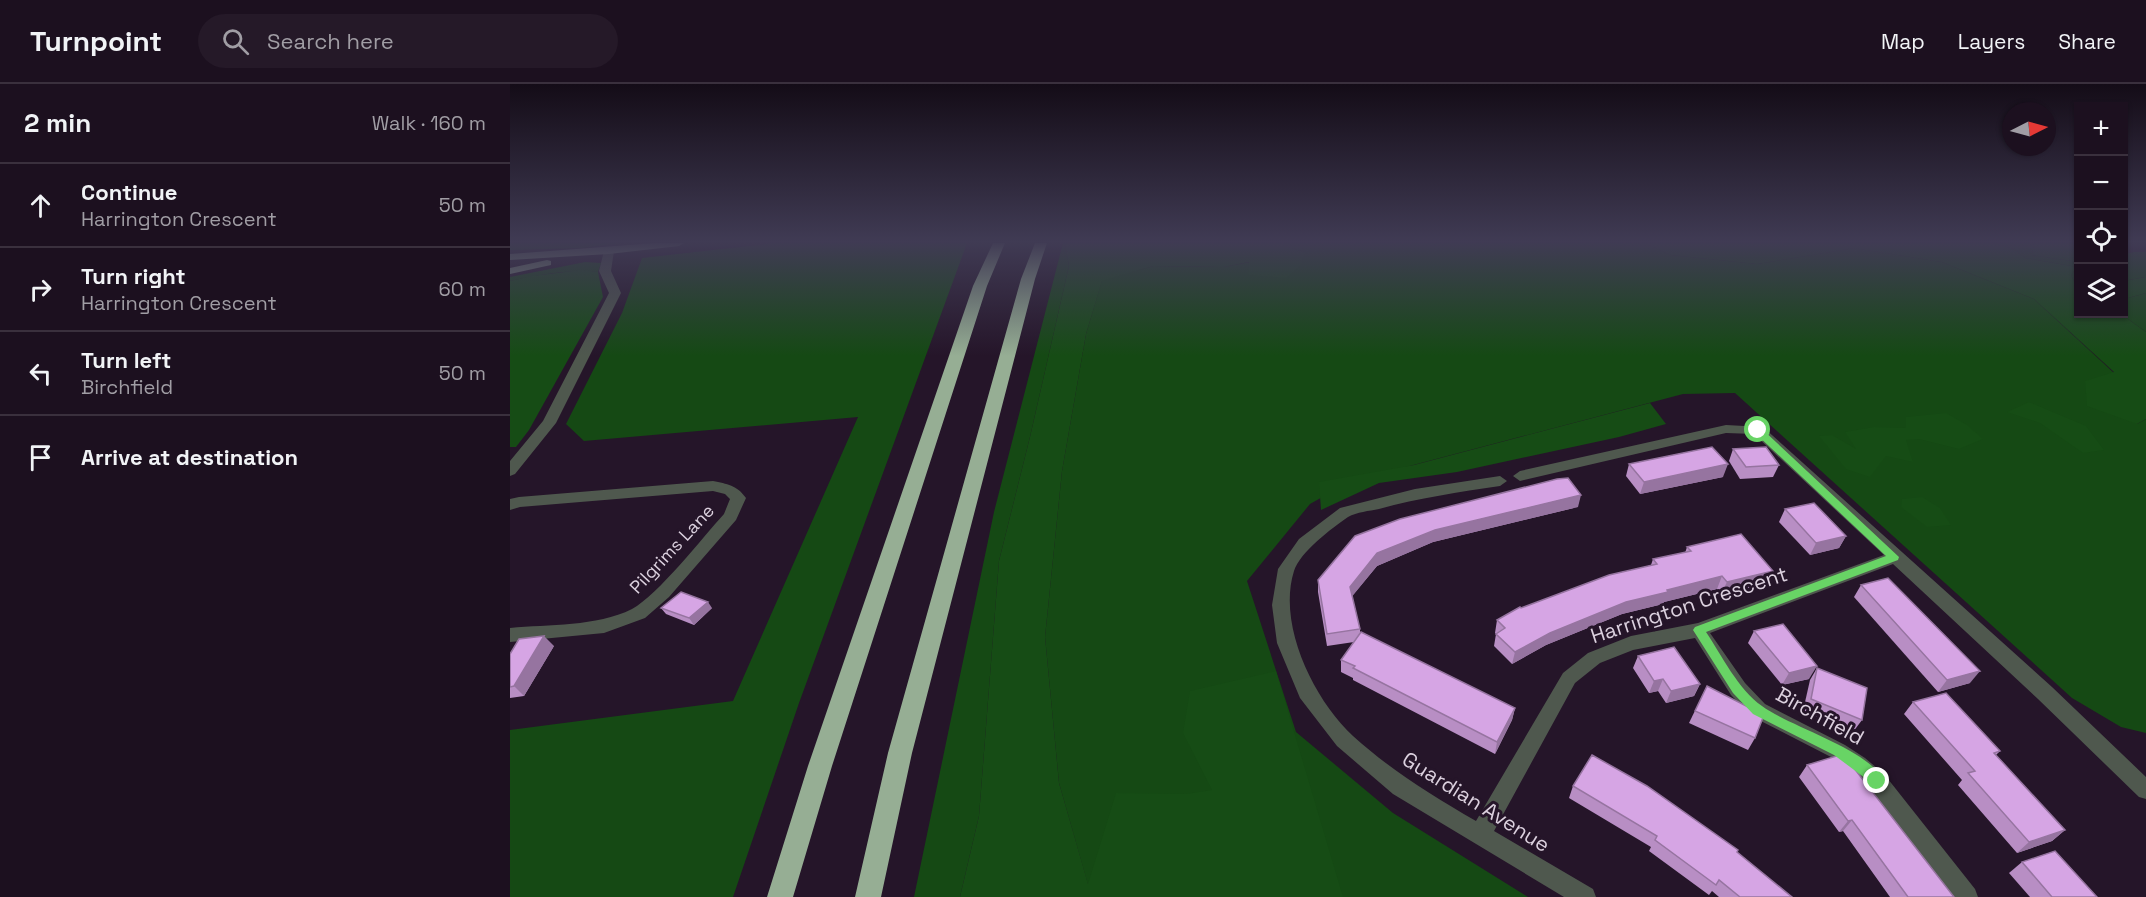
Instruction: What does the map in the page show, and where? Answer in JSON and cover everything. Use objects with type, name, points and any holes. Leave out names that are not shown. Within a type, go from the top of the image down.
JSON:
[{"type":"highway","points":[[780,897],[820,766],[983,281]]},
{"type":"highway","points":[[868,897],[900,753],[1027,281]]},
{"type":"street","points":[[510,471],[549,423],[615,293],[610,281]]},
{"type":"street","points":[[1520,476],[1726,429],[1758,430],[2045,693],[2146,790]]},
{"type":"street","name":"Guardian Avenue","points":[[1500,481],[1415,494],[1345,512],[1305,543],[1286,569],[1281,605],[1286,643],[1307,692],[1344,740],[1400,787],[1585,897]]},
{"type":"street","name":"Pilgrims Lane","points":[[510,635],[604,626],[639,613],[663,592],[731,516],[738,498],[730,490],[713,486],[513,500]]},
{"type":"street","name":"Harrington Crescent","points":[[1480,835],[1569,678],[1593,658],[1631,643],[1699,630],[1894,557]]},
{"type":"street","name":"Birchfield","points":[[1699,630],[1738,689],[1758,710],[1838,751],[1858,764],[1877,781],[1967,897]]},
{"type":"green space","points":[[510,281],[600,281],[603,297],[529,430],[516,447],[510,447]]},
{"type":"green space","points":[[634,281],[953,281],[799,703],[733,897],[510,897],[510,730],[733,701],[858,417],[584,441],[566,424],[622,313]]},
{"type":"green space","points":[[1053,281],[1066,281],[999,561],[979,816],[960,897],[914,897],[994,512]]},
{"type":"green space","points":[[1066,281],[1102,281],[1086,334],[1062,471],[1045,637],[1059,783],[1088,884],[1116,793],[1186,794],[1212,790],[1183,733],[1190,691],[1276,671],[1343,897],[960,897],[979,816],[999,561]]},
{"type":"green space","points":[[1102,281],[1989,281],[2034,299],[2114,373],[2137,424],[2146,419],[2146,733],[2121,727],[2072,698],[1735,393],[1683,394],[1349,482],[1310,504],[1247,581],[1296,732],[1393,813],[1528,897],[1087,897],[1088,885],[1059,783],[1045,637],[1062,471],[1086,334]]},
{"type":"green space","points":[[1989,281],[2074,281],[2074,318],[2127,318],[2146,332],[2146,419],[2137,424],[2087,406],[2085,381],[2114,372],[2034,299]]},
{"type":"green space","points":[[2128,281],[2146,281],[2146,293],[2128,298]]},
{"type":"green space","points":[[2146,293],[2146,332],[2127,318],[2128,298]]},
{"type":"green space","points":[[2029,402],[2086,426],[2104,450],[2083,453],[2040,423],[2007,412]]},
{"type":"green space","points":[[1650,403],[1666,424],[1619,437],[1457,472],[1379,483],[1321,510],[1319,482],[1414,465]]},
{"type":"green space","points":[[1946,413],[1967,425],[1983,439],[1959,449],[1919,439],[1906,440],[1913,462],[1886,456],[1870,477],[1846,469],[1819,436],[1832,435],[1856,449],[1845,432],[1874,427],[1906,428],[1906,417]]},
{"type":"green space","points":[[1922,497],[1940,508],[1951,525],[1927,527],[1901,507],[1902,499]]},
{"type":"building","points":[[1712,447],[1728,464],[1644,482],[1629,464]]},
{"type":"building","points":[[1766,447],[1779,465],[1746,467],[1733,449]]},
{"type":"building","points":[[1568,478],[1581,495],[1435,530],[1377,553],[1350,587],[1360,629],[1327,634],[1318,580],[1355,536],[1400,519]]},
{"type":"building","points":[[1814,503],[1846,536],[1816,543],[1785,509]]},
{"type":"building","points":[[1741,534],[1773,571],[1727,582],[1722,576],[1626,602],[1550,633],[1515,652],[1496,634],[1505,628],[1497,620],[1520,607],[1609,575],[1657,564],[1653,559],[1691,551],[1687,547]]},
{"type":"building","points":[[1888,578],[1980,671],[1947,680],[1861,585]]},
{"type":"building","points":[[681,592],[708,602],[689,618],[661,608]]},
{"type":"building","points":[[1783,624],[1817,666],[1789,673],[1754,631]]},
{"type":"building","points":[[1361,632],[1515,708],[1497,742],[1341,660]]},
{"type":"building","points":[[544,636],[514,686],[510,687],[510,654],[519,639]]},
{"type":"building","points":[[1674,647],[1700,684],[1671,691],[1663,679],[1654,681],[1638,656]]},
{"type":"building","points":[[1817,668],[1867,688],[1862,720],[1811,699]]},
{"type":"building","points":[[1707,686],[1764,715],[1755,738],[1695,711]]},
{"type":"building","points":[[1946,693],[2000,751],[1994,753],[2065,830],[2029,842],[1968,773],[1975,771],[1913,702]]},
{"type":"building","points":[[1843,754],[1954,897],[1908,897],[1852,820],[1848,821],[1807,765]]},
{"type":"building","points":[[1592,755],[1647,786],[1738,850],[1737,852],[1792,897],[1740,897],[1719,880],[1716,885],[1655,840],[1657,836],[1573,786]]},
{"type":"building","points":[[2055,851],[2097,897],[2052,897],[2022,862]]},
{"type":"route","points":[[1758,430],[1894,557],[1699,630],[1738,689],[1758,710],[1791,729],[1838,751],[1858,764],[1877,781]]}]
